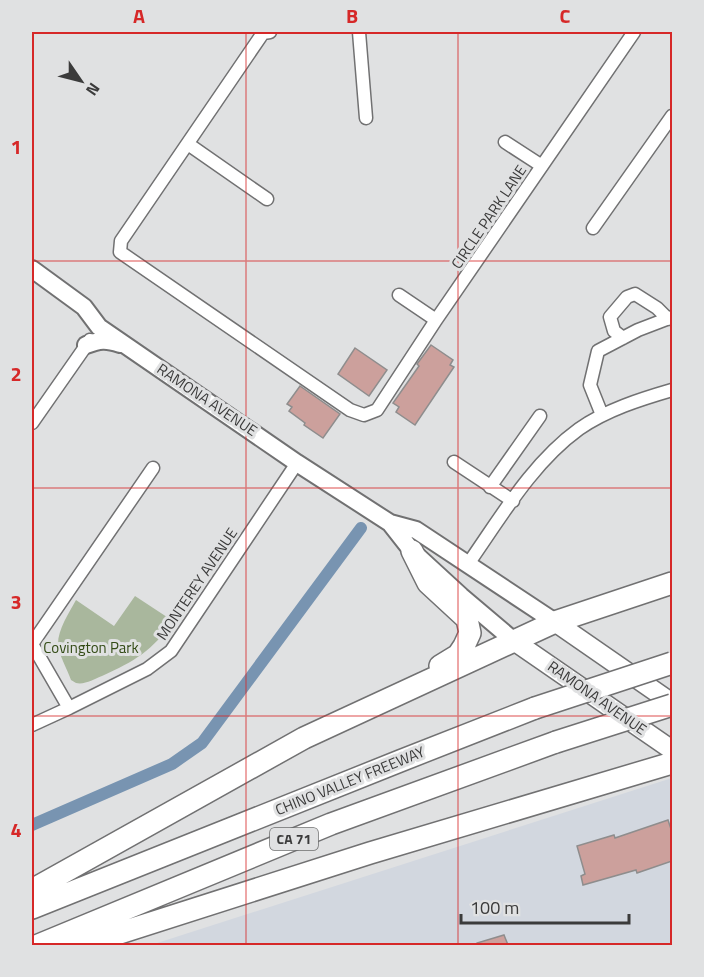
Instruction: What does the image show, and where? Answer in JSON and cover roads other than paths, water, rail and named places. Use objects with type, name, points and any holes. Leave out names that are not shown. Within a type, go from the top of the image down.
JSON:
[{"type":"highway","points":[[398,694],[458,655],[470,633],[467,619],[428,583],[412,551]]},
{"type":"highway","points":[[32,890],[304,738],[555,622],[672,583]]},
{"type":"highway","name":"CHINO VALLEY FREEWAY","points":[[32,908],[535,708],[672,663]]},
{"type":"highway","name":"CA 71","points":[[36,945],[331,824],[556,742],[672,704]]},
{"type":"highway","points":[[79,945],[370,853],[672,763]]},
{"type":"main road","name":"RAMONA AVENUE","points":[[555,622],[672,704]]},
{"type":"main road","name":"RAMONA AVENUE","points":[[514,641],[672,750]]},
{"type":"street","points":[[267,199],[188,144],[263,33],[270,32]]},
{"type":"street","points":[[359,32],[366,118]]},
{"type":"street","name":"CIRCLE PARK LANE","points":[[188,144],[121,241],[120,252],[341,404],[364,415],[377,410],[436,320],[634,32]]},
{"type":"street","points":[[593,228],[672,116]]},
{"type":"street","points":[[505,142],[542,166]]},
{"type":"street","name":"RAMONA AVENUE","points":[[32,269],[84,307],[99,327],[297,463],[390,523],[416,530],[555,622]]},
{"type":"street","points":[[623,338],[614,331],[610,317],[627,297],[635,294],[670,318]]},
{"type":"street","points":[[399,295],[436,320]]},
{"type":"street","points":[[602,415],[590,385],[598,351],[638,330],[670,318]]},
{"type":"street","points":[[32,423],[99,327]]},
{"type":"street","points":[[86,345],[101,340],[110,340],[133,350]]},
{"type":"street","points":[[468,564],[542,462],[579,429],[602,415],[649,396],[672,390]]},
{"type":"street","points":[[490,487],[540,416]]},
{"type":"street","points":[[454,462],[513,501]]},
{"type":"street","name":"MONTEREY AVENUE","points":[[32,725],[147,669],[171,651],[297,463]]},
{"type":"street","points":[[69,708],[32,644],[153,468]]},
{"type":"street","name":"RAMONA AVENUE","points":[[390,523],[412,551],[514,641]]},
{"type":"waterway","points":[[32,825],[172,764],[202,743],[361,528]]},
{"type":"park label","name":"Covington Park","points":[[91,648]]}]
